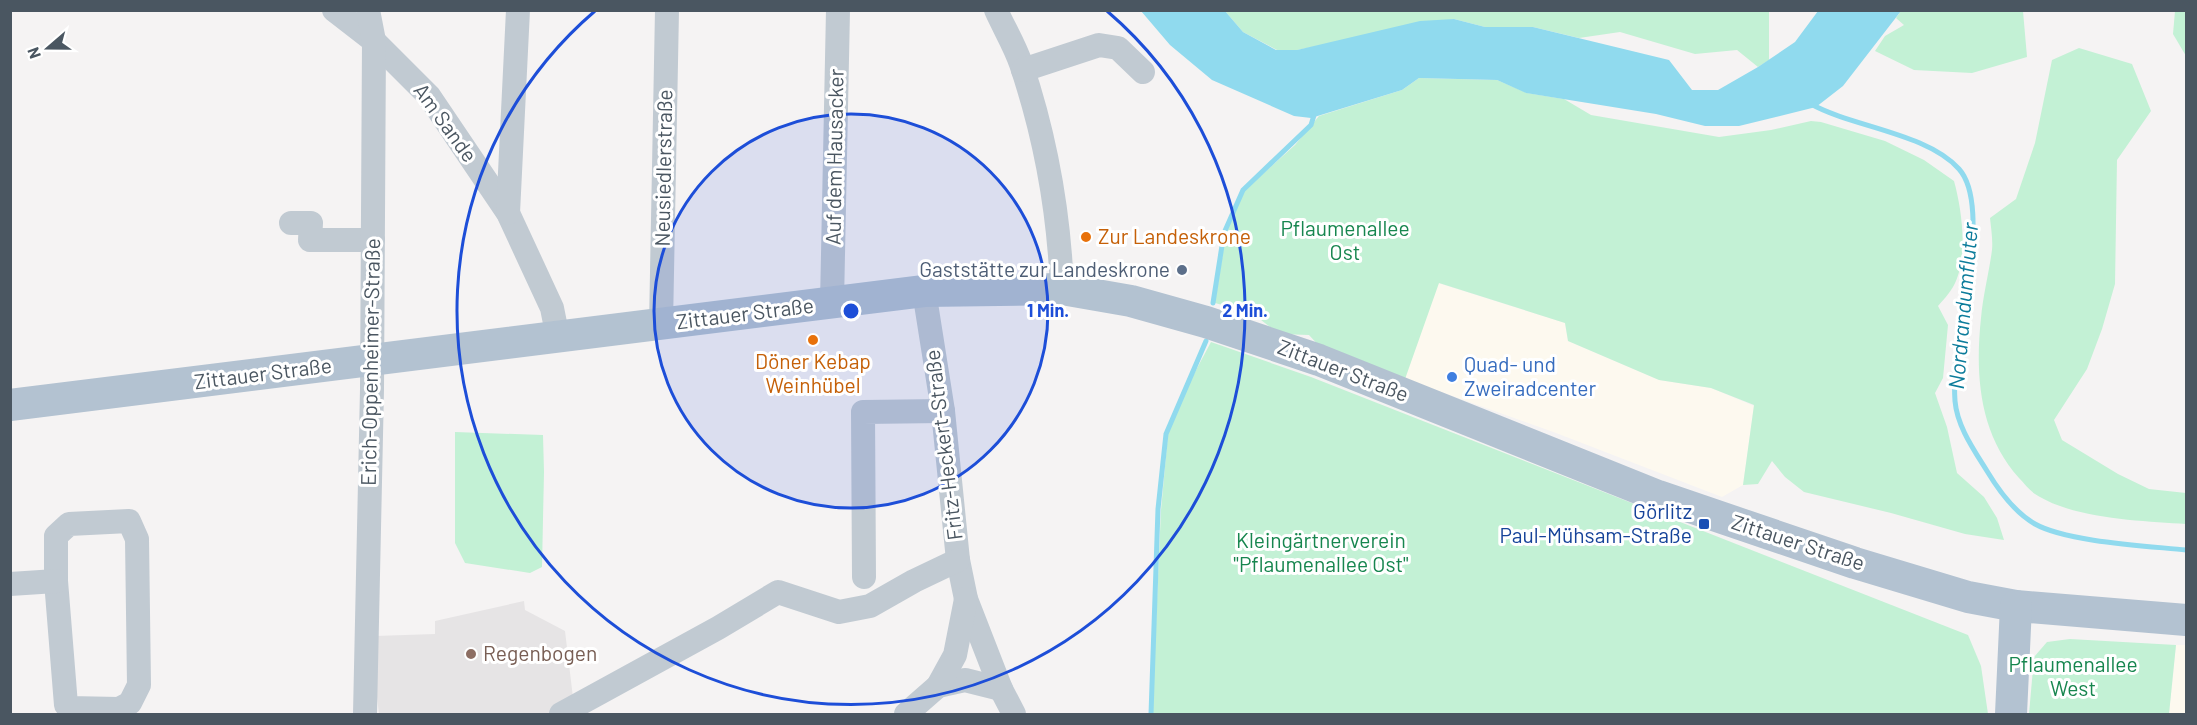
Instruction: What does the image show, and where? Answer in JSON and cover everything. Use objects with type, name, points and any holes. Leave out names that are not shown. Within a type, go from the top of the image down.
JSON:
[{"type":"main road","name":"Zittauer Straße","points":[[10,405],[924,291],[1062,289],[1131,301],[1206,322],[1319,360],[1658,496],[1856,563],[1968,597],[2016,606],[2187,620]]},
{"type":"main road","points":[[2011,714],[2016,606]]},
{"type":"street","name":"Am Sande","points":[[334,10],[374,41],[429,96],[508,213],[552,308],[558,338]]},
{"type":"street","name":"Erich-Oppenheimer-Straße","points":[[365,714],[372,360],[374,41],[368,10]]},
{"type":"street","name":"Am Sande","points":[[508,213],[518,10]]},
{"type":"street","name":"Neusiedlerstraße","points":[[661,325],[667,10]]},
{"type":"street","name":"Auf dem Hausacker","points":[[832,303],[838,10]]},
{"type":"street","points":[[996,10],[1023,70],[1041,128],[1059,230],[1062,289]]},
{"type":"street","points":[[1023,70],[1099,45],[1118,48],[1143,72]]},
{"type":"street","points":[[291,223],[311,223],[310,240],[373,240]]},
{"type":"street","name":"Fritz-Heckert-Straße","points":[[924,291],[943,411],[958,560],[966,600],[1001,689],[1014,714]]},
{"type":"street","points":[[864,577],[863,412],[943,411]]},
{"type":"street","points":[[129,521],[137,538],[139,685],[130,703],[119,709],[69,708],[66,705],[56,581],[56,536],[69,525],[129,521]]},
{"type":"street","points":[[561,714],[718,628],[778,592],[839,612],[870,606],[958,560]]},
{"type":"street","points":[[10,584],[56,581]]},
{"type":"street","name":"Fritz-Heckert-Straße","points":[[938,686],[955,655],[966,600]]},
{"type":"street","points":[[906,714],[938,686],[965,680],[1001,689]]},
{"type":"shaded area","points":[[1438,283],[1565,323],[1568,341],[1659,380],[1711,388],[1754,406],[1743,485],[1722,497],[1556,433],[1405,379]]},
{"type":"shaded area","name":"Regenbogen","points":[[524,601],[525,610],[565,631],[574,706],[558,714],[379,714],[374,673],[375,636],[435,634],[435,621]]},
{"type":"shaded area","points":[[2176,645],[2186,645],[2186,714],[2169,714]]},
{"type":"green space","points":[[1225,11],[1769,11],[1769,60],[1758,67],[1737,50],[1695,54],[1620,32],[1579,38],[1533,27],[1485,27],[1454,19],[1297,50],[1277,50],[1243,32]]},
{"type":"green space","points":[[1901,11],[2023,11],[2027,57],[1972,73],[1914,70],[1875,51],[1885,36],[1904,25],[1896,18]]},
{"type":"green space","points":[[2175,11],[2186,11],[2186,56],[2173,34]]},
{"type":"green space","points":[[2079,48],[2132,64],[2151,111],[2117,160],[2115,284],[2102,329],[2087,369],[2054,420],[2062,440],[2118,474],[2149,489],[2186,493],[2186,524],[2129,520],[2088,514],[2068,509],[2035,494],[2019,478],[1995,442],[1983,403],[1979,339],[1992,250],[1990,218],[2016,199],[2035,143],[2052,60]]},
{"type":"green space","name":"Pflaumenallee Ost","points":[[1419,78],[1497,80],[1527,93],[1564,99],[1591,115],[1719,137],[1771,130],[1811,121],[1821,122],[1885,141],[1924,160],[1954,181],[1963,234],[1961,263],[1951,290],[1938,306],[1948,325],[1943,378],[1935,393],[1947,427],[1957,473],[1984,497],[1997,518],[2004,540],[1965,534],[1804,492],[1785,477],[1772,461],[1758,484],[1743,485],[1754,405],[1711,388],[1659,380],[1568,341],[1565,323],[1439,283],[1405,379],[1321,348],[1309,335],[1279,334],[1252,313],[1215,303],[1226,233],[1245,190],[1295,145],[1319,116],[1402,90]]},
{"type":"green space","name":"Kleingärtnerverein \"Pflaumenallee Ost\"","points":[[1211,342],[1311,377],[1968,635],[1981,666],[1988,714],[1152,714],[1161,510],[1168,434],[1179,402]]},
{"type":"green space","points":[[455,432],[543,435],[542,567],[530,573],[465,563],[455,543]]},
{"type":"green space","name":"Pflaumenallee West","points":[[2070,639],[2176,645],[2169,714],[2029,714],[2034,657],[2047,642]]},
{"type":"water","points":[[1141,11],[1225,11],[1243,32],[1276,50],[1297,50],[1420,21],[1454,19],[1485,27],[1533,27],[1669,60],[1692,90],[1718,90],[1795,42],[1818,11],[1901,11],[1843,86],[1816,107],[1739,126],[1705,126],[1656,114],[1526,93],[1497,80],[1419,78],[1402,90],[1311,118],[1294,116],[1212,80],[1170,45]]},
{"type":"waterway","name":"Nordrandumfluter","points":[[1811,104],[1928,147],[1945,157],[1959,169],[1965,178],[1973,214],[1970,261],[1957,349],[1956,410],[1967,437],[1992,479],[2008,500],[2035,524],[2049,530],[2087,539],[2186,550]]},
{"type":"waterway","points":[[1213,303],[1224,233],[1243,190],[1311,125],[1315,112]]},
{"type":"waterway","points":[[1151,714],[1158,509],[1166,434],[1206,341]]},
{"type":"place","name":"Zur Landeskrone","points":[[1086,237]]},
{"type":"place","name":"Gaststätte zur Landeskrone","points":[[1182,270]]},
{"type":"place","name":"Döner Kebap Weinhübel","points":[[813,340]]},
{"type":"place","name":"Quad- und Zweiradcenter","points":[[1452,377]]},
{"type":"place","name":"Görlitz Paul-Mühsam-Straße","points":[[1704,524]]},
{"type":"place","name":"Regenbogen","points":[[471,654]]}]
